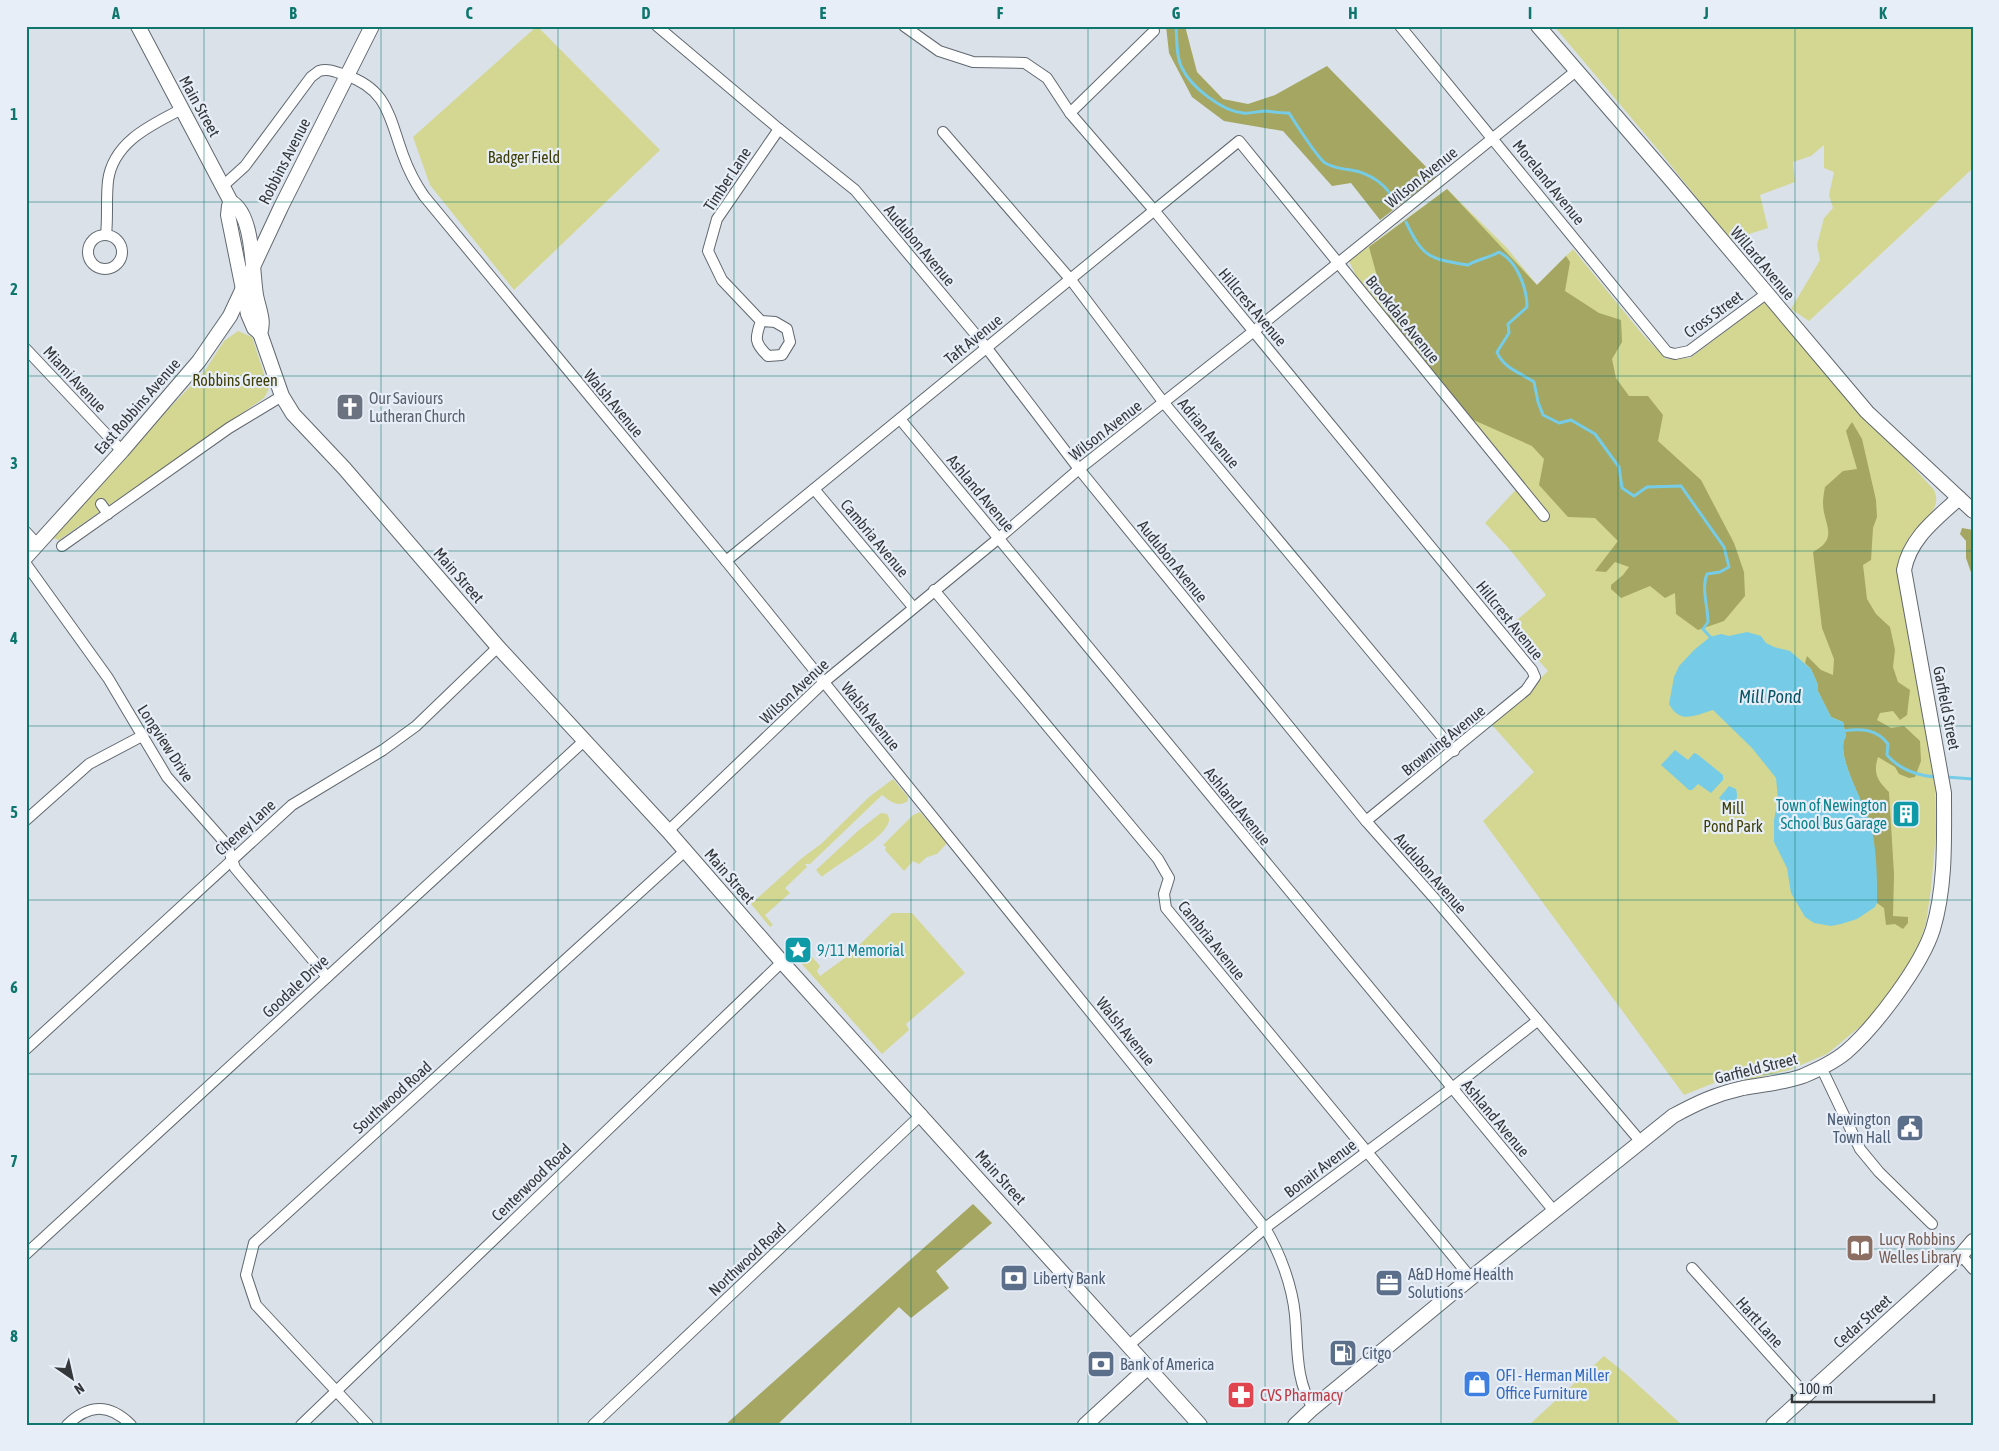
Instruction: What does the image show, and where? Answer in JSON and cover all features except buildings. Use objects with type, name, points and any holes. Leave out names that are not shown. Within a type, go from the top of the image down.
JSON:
[{"type":"main road","name":"Robbins Avenue","points":[[254,264],[372,26]]},
{"type":"main road","name":"Willard Avenue","points":[[1538,26],[1868,412],[1973,510]]},
{"type":"main road","name":"Main Street","points":[[139,27],[232,202],[238,206],[243,218],[254,264],[256,297],[262,324],[260,333],[282,396],[293,414],[344,468],[498,647],[668,831],[782,962],[922,1114],[1147,1368],[1200,1425]]},
{"type":"main road","points":[[232,202],[229,206],[228,215],[243,286],[251,323],[260,333]]},
{"type":"main road","name":"East Robbins Avenue","points":[[26,556],[122,451],[199,361],[230,316],[254,264]]},
{"type":"main road","name":"Garfield Street","points":[[1296,1425],[1313,1408],[1471,1278],[1673,1116],[1707,1098],[1744,1088],[1787,1082],[1821,1068],[1845,1053],[1873,1025],[1924,950],[1933,931],[1940,901],[1944,793],[1904,570],[1907,558],[1916,540],[1959,498]]},
{"type":"main road","name":"Cedar Street","points":[[1773,1425],[1961,1256],[1973,1241]]},
{"type":"main road","points":[[1085,1425],[1147,1368]]},
{"type":"street","name":"Audubon Avenue","points":[[657,26],[779,129],[855,190],[986,347],[1079,469],[1366,821],[1435,899],[1641,1142]]},
{"type":"street","name":"Hillcrest Avenue","points":[[904,26],[939,51],[973,62],[1025,63],[1047,78],[1070,113],[1153,209],[1254,331],[1515,649],[1535,677]]},
{"type":"street","name":"Moreland Avenue","points":[[1400,26],[1493,137],[1661,345],[1667,352],[1675,354]]},
{"type":"street","points":[[1070,113],[1154,31]]},
{"type":"street","name":"Robbins Avenue","points":[[224,185],[245,166],[314,74],[323,70],[346,76]]},
{"type":"street","name":"Wilson Avenue","points":[[668,831],[824,682],[913,607],[999,538],[1079,469],[1254,331],[1576,71]]},
{"type":"street","name":"Walsh Avenue","points":[[346,76],[364,84],[379,95],[392,118],[408,168],[424,196],[726,561],[1266,1228],[1282,1262],[1294,1307],[1301,1384],[1305,1396],[1313,1408]]},
{"type":"street","points":[[106,235],[108,180],[120,153],[130,139],[182,109]]},
{"type":"street","name":"Timber Lane","points":[[761,321],[722,280],[708,251],[717,219],[779,129]]},
{"type":"street","name":"Adrian Avenue","points":[[943,132],[1071,280],[1164,402],[1454,751]]},
{"type":"street","name":"Taft Avenue","points":[[726,561],[986,347],[1071,280],[1153,209],[1239,140]]},
{"type":"street","name":"Brookdale Avenue","points":[[1239,140],[1544,516]]},
{"type":"street","name":"Cross Street","points":[[1675,354],[1689,351],[1766,294]]},
{"type":"street","name":"Miami Avenue","points":[[26,349],[122,451]]},
{"type":"street","points":[[62,546],[229,428],[282,396]]},
{"type":"street","name":"Ashland Avenue","points":[[900,419],[1451,1089],[1554,1211]]},
{"type":"street","name":"Cambria Avenue","points":[[814,489],[913,607]]},
{"type":"street","points":[[101,504],[108,514]]},
{"type":"street","points":[[26,532],[37,544]]},
{"type":"street","name":"Longview Drive","points":[[26,564],[108,678],[167,777],[227,845],[235,868],[327,977]]},
{"type":"street","name":"Cambria Avenue","points":[[934,590],[1158,860],[1169,878],[1164,894],[1166,908],[1471,1278]]},
{"type":"street","name":"Cheney Lane","points":[[26,1049],[292,805],[383,750],[416,726],[498,647]]},
{"type":"street","name":"Browning Avenue","points":[[1366,821],[1454,751],[1520,695],[1532,683],[1535,677]]},
{"type":"street","points":[[26,820],[89,764],[142,736]]},
{"type":"street","name":"Goodale Drive","points":[[26,1254],[584,741]]},
{"type":"street","name":"Southwood Road","points":[[336,1391],[256,1305],[246,1275],[254,1243],[685,851]]},
{"type":"street","name":"Centerwood Road","points":[[301,1425],[782,962]]},
{"type":"street","name":"Bonair Avenue","points":[[1128,1346],[1266,1228],[1451,1089],[1537,1021]]},
{"type":"street","points":[[1821,1068],[1860,1149],[1870,1162],[1932,1224]]},
{"type":"street","name":"Northwood Road","points":[[593,1425],[922,1114]]},
{"type":"street","points":[[1961,1256],[1973,1269]]},
{"type":"street","name":"Hartt Lane","points":[[1692,1268],[1806,1395]]},
{"type":"street","points":[[336,1391],[368,1425]]},
{"type":"street","points":[[67,1425],[74,1417],[92,1408],[110,1410],[131,1425]]},
{"type":"green space","name":"Badger Field","points":[[537,26],[660,150],[514,290],[430,185],[413,137]]},
{"type":"green space","points":[[1166,26],[1185,26],[1197,72],[1223,99],[1248,104],[1275,95],[1327,66],[1436,177],[1380,220],[1351,183],[1332,186],[1283,131],[1224,121],[1192,97],[1169,53]]},
{"type":"green space","points":[[1554,26],[1973,26],[1973,168],[1809,321],[1791,309],[1820,260],[1817,245],[1824,218],[1833,208],[1829,195],[1834,172],[1824,168],[1824,145],[1811,156],[1793,162],[1795,182],[1760,195],[1768,228],[1730,240],[1665,158]]},
{"type":"green space","name":"Mill Pond Park","points":[[1447,189],[1506,247],[1537,285],[1573,249],[1643,335],[1666,359],[1690,358],[1764,302],[1934,490],[1936,504],[1933,511],[1908,539],[1903,549],[1899,566],[1935,781],[1936,832],[1926,923],[1920,941],[1909,962],[1874,1015],[1827,1054],[1789,1070],[1751,1079],[1719,1081],[1684,1095],[1483,821],[1534,772],[1492,725],[1548,671],[1509,627],[1546,595],[1511,551],[1485,523],[1522,483],[1358,280],[1349,261]]},
{"type":"green space","points":[[1447,189],[1537,285],[1566,256],[1570,262],[1565,291],[1599,313],[1621,320],[1622,342],[1612,359],[1616,378],[1629,396],[1648,396],[1663,415],[1658,441],[1701,480],[1734,543],[1744,572],[1745,596],[1724,621],[1698,630],[1676,614],[1675,593],[1665,598],[1650,586],[1621,598],[1611,589],[1611,585],[1629,567],[1615,562],[1606,572],[1595,571],[1618,541],[1595,518],[1568,517],[1539,485],[1544,459],[1532,446],[1469,418],[1388,316],[1369,247]]},
{"type":"green space","name":"Robbins Green","points":[[238,331],[252,337],[269,389],[264,398],[59,540],[52,538],[156,422],[204,372],[224,341]]},
{"type":"green space","points":[[1852,422],[1862,439],[1876,500],[1877,517],[1873,528],[1871,560],[1863,565],[1867,599],[1876,614],[1890,627],[1895,650],[1893,667],[1898,682],[1910,690],[1907,715],[1900,720],[1893,711],[1880,713],[1877,720],[1891,728],[1904,726],[1920,741],[1921,761],[1915,777],[1909,778],[1899,774],[1895,767],[1878,757],[1876,768],[1879,780],[1889,792],[1894,874],[1893,916],[1908,917],[1908,923],[1903,929],[1895,924],[1886,925],[1884,908],[1877,903],[1874,849],[1868,819],[1846,765],[1843,743],[1846,736],[1843,722],[1831,717],[1818,691],[1818,685],[1811,669],[1805,663],[1807,656],[1821,670],[1833,675],[1834,659],[1822,628],[1813,552],[1821,547],[1828,536],[1823,503],[1825,487],[1843,471],[1857,469],[1846,431]]},
{"type":"green space","points":[[1962,528],[1973,530],[1973,578],[1966,558],[1966,541],[1960,534]]},
{"type":"green space","points":[[893,779],[908,797],[908,801],[897,804],[882,795],[810,864],[805,864],[807,867],[785,888],[790,893],[765,915],[773,925],[770,927],[751,904],[802,858],[821,844],[869,797]]},
{"type":"green space","points":[[920,812],[947,843],[937,854],[927,857],[919,864],[913,861],[904,871],[885,850],[886,847],[883,845],[913,815]]},
{"type":"green space","points":[[881,813],[887,814],[889,818],[888,825],[882,833],[822,877],[816,870],[859,830]]},
{"type":"green space","points":[[892,913],[912,913],[965,973],[906,1024],[909,1030],[882,1054],[785,945],[791,938],[796,939],[820,966],[817,971],[820,976],[849,955]]},
{"type":"green space","points":[[973,1204],[992,1223],[936,1271],[949,1288],[911,1318],[899,1307],[777,1425],[725,1425]]},
{"type":"green space","points":[[1604,1356],[1626,1374],[1682,1425],[1529,1425]]},
{"type":"water","name":"Mill Pond","points":[[1747,632],[1761,636],[1766,643],[1774,647],[1790,651],[1811,669],[1818,685],[1818,691],[1831,717],[1843,722],[1846,737],[1843,744],[1846,765],[1869,819],[1874,839],[1876,861],[1877,903],[1875,907],[1857,919],[1831,926],[1814,923],[1805,917],[1791,893],[1787,868],[1774,842],[1774,820],[1778,799],[1776,778],[1752,748],[1713,710],[1689,717],[1678,714],[1669,704],[1674,677],[1679,666],[1694,650],[1710,637],[1721,634],[1729,636]]},
{"type":"water","points":[[1675,750],[1688,760],[1694,753],[1697,754],[1723,775],[1723,780],[1711,793],[1698,784],[1692,790],[1689,790],[1661,765]]},
{"type":"water","points":[[1729,786],[1737,791],[1736,803],[1732,810],[1719,798]]},
{"type":"waterway","points":[[1176,26],[1180,64],[1192,83],[1208,97],[1226,108],[1243,113],[1266,111],[1289,113],[1325,163],[1371,177],[1383,185],[1395,203]]},
{"type":"waterway","points":[[1406,222],[1423,250],[1436,258],[1468,265],[1499,252],[1516,268],[1523,284],[1527,307],[1508,324],[1509,333],[1497,352],[1503,362],[1534,382],[1543,415],[1559,423],[1571,420],[1595,434],[1619,467],[1622,488],[1634,496],[1647,487],[1681,486],[1724,547],[1729,567],[1720,572],[1707,574],[1705,579],[1708,622],[1703,629],[1713,640]]},
{"type":"waterway","points":[[1843,731],[1862,730],[1879,735],[1888,744],[1887,755],[1898,765],[1916,774],[1937,777]]},
{"type":"waterway","points":[[1946,777],[1973,779]]},
{"type":"place","name":"Our Saviours Lutheran Church","points":[[350,407]]},
{"type":"place","name":"Town of Newington School Bus Garage","points":[[1906,814]]},
{"type":"place","name":"9/11 Memorial","points":[[798,950]]},
{"type":"place","name":"Newington Town Hall","points":[[1910,1128]]},
{"type":"place","name":"Lucy Robbins Welles Library","points":[[1860,1248]]},
{"type":"place","name":"Liberty Bank","points":[[1014,1278]]},
{"type":"place","name":"A&D Home Health Solutions","points":[[1389,1283]]},
{"type":"place","name":"Citgo","points":[[1343,1353]]},
{"type":"place","name":"Bank of America","points":[[1101,1364]]},
{"type":"place","name":"OFI - Herman Miller Office Furniture","points":[[1477,1384]]},
{"type":"place","name":"CVS Pharmacy","points":[[1241,1395]]}]
